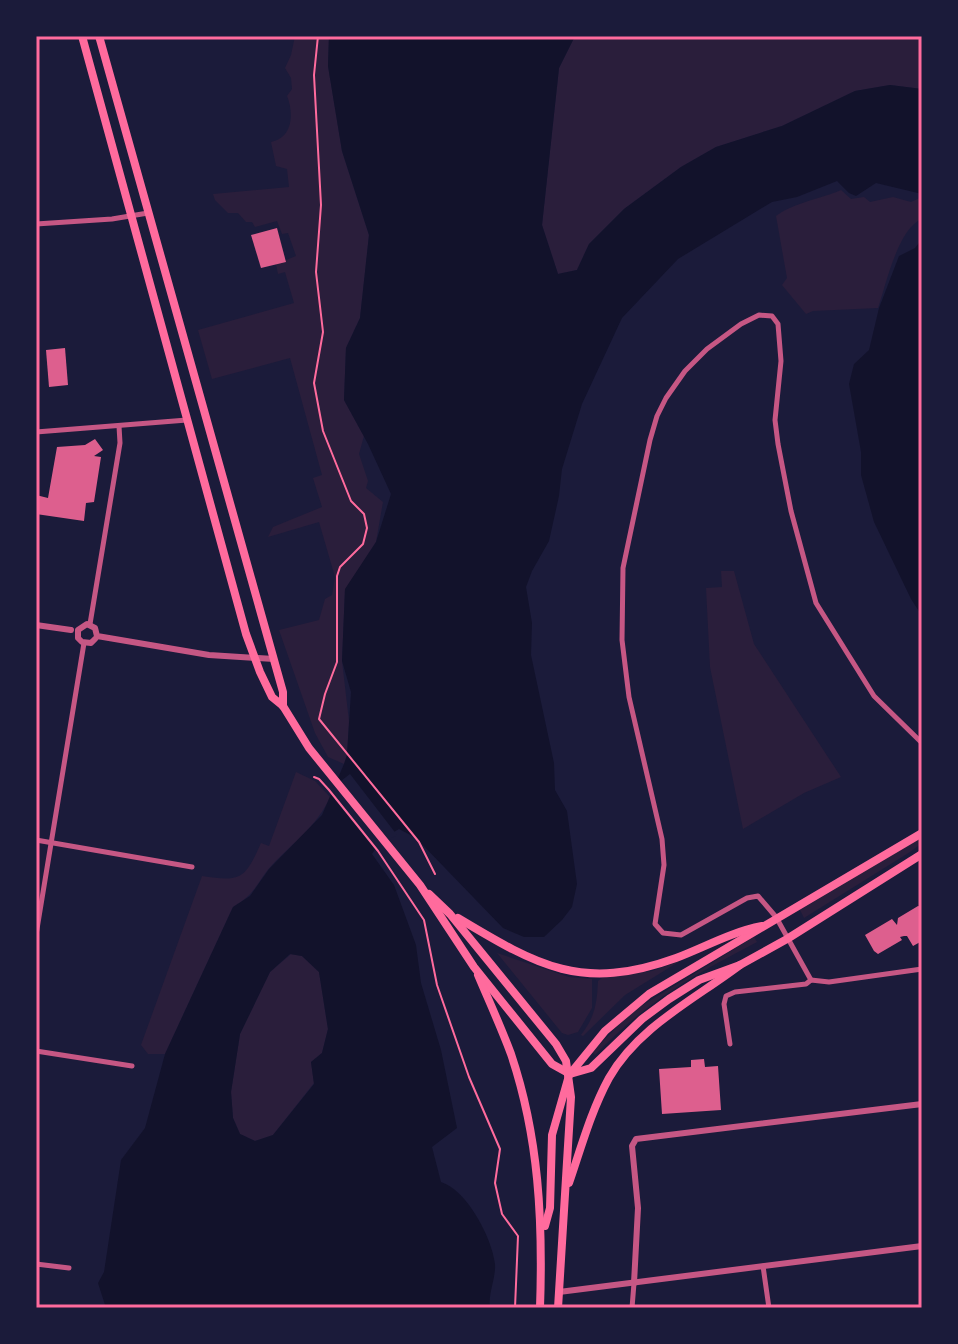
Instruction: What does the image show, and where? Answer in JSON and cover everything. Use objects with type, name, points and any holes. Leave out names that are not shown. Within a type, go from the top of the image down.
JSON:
[{"type":"main road","points":[[82,36],[255,659],[272,697],[283,706],[309,748],[420,885],[474,967],[552,1064],[570,1074],[591,1068],[642,1019],[669,999],[699,980],[740,965]]},
{"type":"main road","points":[[99,36],[205,406],[283,692],[283,706]]},
{"type":"main road","points":[[543,1237],[550,1208],[552,1135],[570,1074],[605,1031],[649,994],[922,833]]},
{"type":"main road","points":[[565,1193],[593,1112],[610,1077],[624,1057],[655,1026],[740,965],[922,854]]},
{"type":"main road","points":[[420,885],[450,914],[556,1044],[566,1061],[571,1097],[558,1308]]},
{"type":"main road","points":[[450,914],[523,957],[563,971],[596,974],[662,963],[741,930],[762,926]]},
{"type":"main road","points":[[474,967],[506,1042],[530,1122],[543,1237],[540,1308]]},
{"type":"street","points":[[36,224],[148,213]]},
{"type":"street","points":[[811,980],[763,899],[753,896],[681,935],[667,935],[658,929],[654,918],[662,884],[662,839],[629,697],[622,640],[623,568],[657,416],[685,371],[707,349],[759,315],[772,316],[778,324],[781,361],[775,420],[778,444],[791,511],[816,603],[874,696],[922,743]]},
{"type":"street","points":[[36,432],[188,420]]},
{"type":"street","points":[[90,624],[120,443],[119,426]]},
{"type":"street","points":[[36,625],[74,631],[90,624],[95,628],[96,637]]},
{"type":"street","points":[[74,631],[84,643]]},
{"type":"street","points":[[84,643],[96,637],[209,655],[274,659]]},
{"type":"street","points":[[36,935],[84,643]]},
{"type":"street","points":[[36,840],[192,867]]},
{"type":"street","points":[[730,1044],[724,1004],[726,996],[735,992],[806,984],[811,980],[829,982],[922,969]]},
{"type":"street","points":[[36,1051],[132,1066]]},
{"type":"street","points":[[632,1308],[638,1208],[633,1142],[646,1136],[922,1104]]},
{"type":"street","points":[[559,1292],[922,1246]]},
{"type":"street","points":[[36,1264],[69,1268]]},
{"type":"street","points":[[763,1266],[769,1308]]},
{"type":"path","points":[[318,36],[314,75],[321,205],[316,272],[323,332],[314,383],[323,431],[351,501],[364,514],[367,528],[363,544],[340,567],[337,576],[337,662],[319,719],[419,842],[435,874]]},
{"type":"path","points":[[314,777],[329,790],[378,851],[424,920],[437,985],[469,1077],[500,1149],[495,1183],[497,1193],[502,1214],[518,1236],[515,1308]]},
{"type":"shaded area","points":[[295,36],[329,36],[328,66],[342,151],[369,235],[360,318],[346,348],[344,400],[364,436],[359,454],[368,481],[366,488],[383,502],[376,542],[345,590],[342,661],[349,721],[344,764],[328,757],[315,733],[279,630],[319,620],[325,599],[332,595],[335,577],[319,522],[268,537],[273,527],[322,507],[313,478],[322,475],[290,358],[212,379],[198,330],[294,303],[285,272],[278,274],[276,264],[296,256],[288,233],[282,234],[277,221],[255,227],[238,213],[228,213],[213,194],[289,187],[287,169],[276,166],[271,142],[284,136],[290,124],[291,110],[287,96],[292,89],[291,78],[285,68]]},
{"type":"shaded area","points":[[329,36],[575,36],[559,68],[542,225],[558,274],[577,270],[589,244],[624,209],[681,167],[716,147],[782,126],[855,91],[890,85],[922,89],[922,194],[876,183],[856,196],[837,181],[797,197],[772,202],[678,259],[622,318],[582,404],[562,469],[549,541],[526,587],[532,623],[531,655],[554,763],[555,790],[567,811],[577,884],[572,907],[562,920],[544,937],[524,937],[503,928],[416,838],[399,829],[382,839],[372,854],[394,885],[416,945],[421,983],[441,1050],[457,1128],[432,1147],[441,1182],[451,1187],[469,1205],[489,1241],[495,1264],[490,1308],[106,1308],[98,1283],[104,1272],[121,1160],[145,1128],[165,1054],[233,907],[250,896],[269,869],[322,815],[347,755],[351,692],[342,661],[345,589],[376,542],[391,494],[344,400],[346,348],[360,318],[369,235],[342,151],[328,66]],"holes":[[[290,954],[302,956],[319,972],[328,1029],[322,1053],[311,1062],[314,1084],[273,1135],[255,1141],[240,1134],[233,1118],[231,1092],[240,1034],[270,972]]]},
{"type":"shaded area","points":[[575,36],[922,36],[922,89],[890,85],[855,91],[782,126],[716,147],[681,167],[624,209],[589,244],[577,270],[558,274],[542,225],[559,68]]},
{"type":"shaded area","points":[[841,190],[851,199],[864,197],[870,202],[893,197],[911,202],[922,197],[922,219],[906,233],[900,245],[878,308],[813,311],[806,314],[782,285],[787,278],[776,216],[798,204]]},
{"type":"shaded area","points":[[922,239],[922,616],[874,522],[861,475],[861,452],[849,384],[854,364],[869,350],[879,308],[899,256],[915,248]]},
{"type":"shaded area","points":[[721,571],[734,571],[754,644],[841,777],[804,793],[743,829],[710,667],[706,588],[722,587]]},
{"type":"shaded area","points":[[296,772],[315,781],[330,797],[325,807],[312,825],[272,865],[252,892],[233,907],[165,1054],[148,1054],[141,1045],[202,876],[234,878],[246,871],[261,843],[269,846]]},
{"type":"shaded area","points":[[920,838],[922,843],[910,852],[804,918],[800,910]]},
{"type":"shaded area","points":[[754,937],[757,942],[671,991],[595,1055],[592,1052],[633,1011]]},
{"type":"shaded area","points":[[497,953],[569,977],[592,979],[592,1008],[578,1032],[562,1033]]},
{"type":"shaded area","points":[[291,954],[302,956],[319,972],[328,1029],[322,1053],[311,1062],[314,1083],[273,1135],[255,1141],[240,1134],[233,1118],[231,1092],[240,1034],[270,972]]},
{"type":"shaded area","points":[[680,961],[625,995],[581,1035],[592,1016],[598,981],[602,978],[652,971]]},
{"type":"pier","points":[[350,774],[397,835],[385,842],[377,852],[328,791]]},
{"type":"building","points":[[277,228],[286,262],[261,268],[251,235]]},
{"type":"building","points":[[65,348],[68,385],[49,387],[46,350]]},
{"type":"building","points":[[95,439],[103,450],[94,456],[101,457],[94,502],[86,503],[84,521],[36,514],[36,495],[48,498],[57,447],[85,445]]},
{"type":"building","points":[[918,906],[922,907],[922,941],[913,946],[904,936],[878,954],[874,951],[865,935],[892,919],[897,925],[898,918]]},
{"type":"building","points":[[704,1059],[705,1067],[718,1066],[721,1110],[662,1114],[659,1069],[691,1067],[691,1060]]}]
